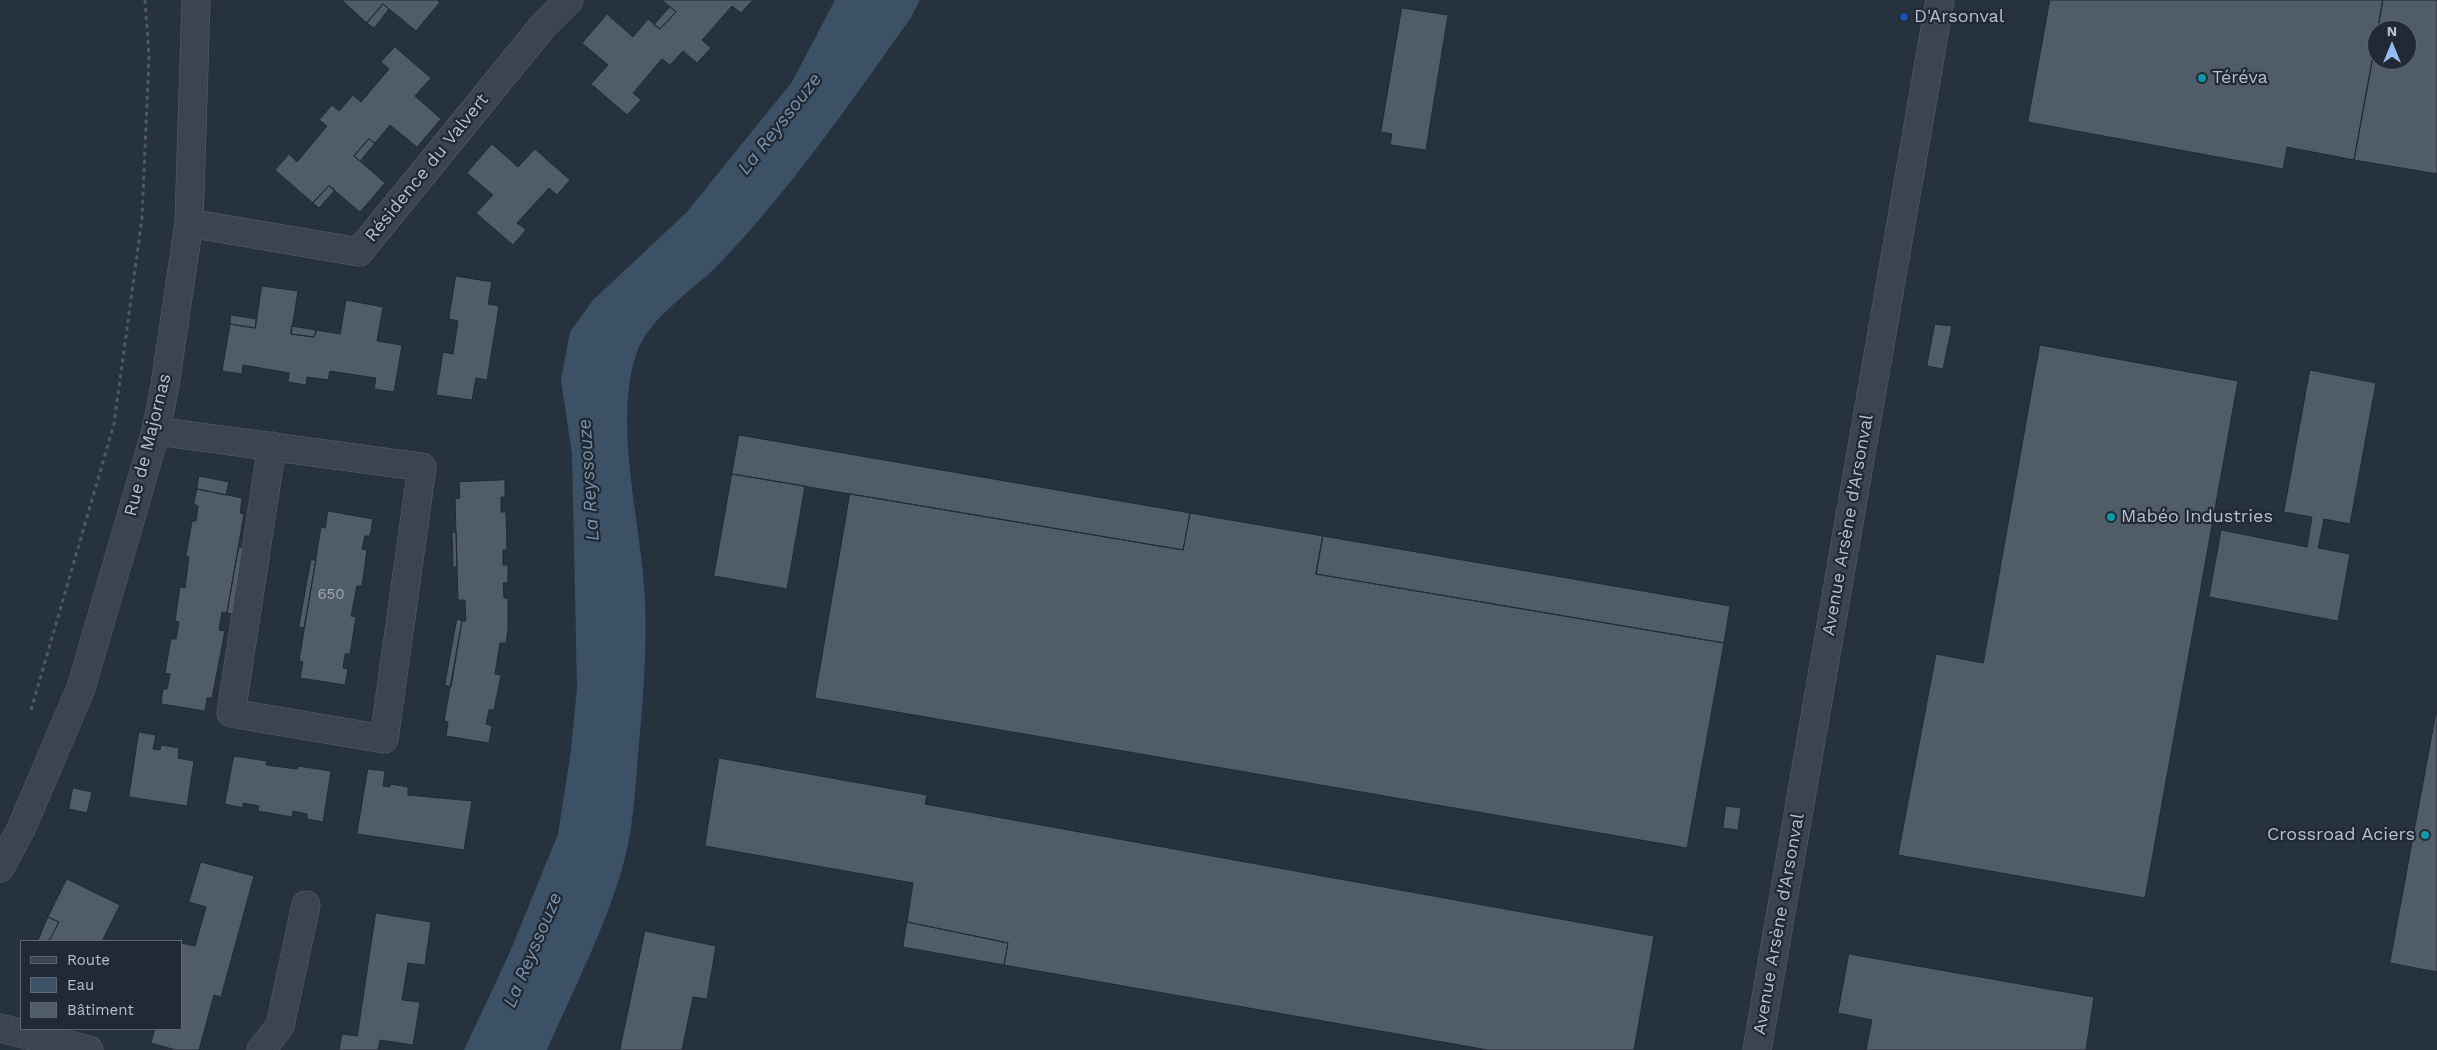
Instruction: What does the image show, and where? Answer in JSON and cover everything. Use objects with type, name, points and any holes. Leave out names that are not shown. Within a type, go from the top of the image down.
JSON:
[{"type":"street","name":"Rue de Majornas","points":[[0,868],[21,829],[81,688],[156,431],[165,385],[189,223],[196,0]]},
{"type":"street","name":"Résidence du Valvert","points":[[189,223],[359,252],[543,26],[568,0]]},
{"type":"street","name":"Avenue Arsène d'Arsonval","points":[[1757,1050],[1940,0]]},
{"type":"street","points":[[156,431],[272,446],[422,467],[384,739],[231,713],[272,446]]},
{"type":"street","points":[[261,1050],[280,1026],[306,905]]},
{"type":"street","points":[[0,1028],[89,1050]]},
{"type":"path","points":[[31,712],[114,424],[142,218],[149,56],[145,0]]},
{"type":"water","name":"La Reyssouze","points":[[835,0],[920,0],[910,19],[842,114],[771,206],[719,264],[662,315],[652,327],[643,339],[637,352],[630,379],[627,409],[628,441],[630,474],[643,570],[645,657],[633,812],[626,855],[615,892],[597,938],[547,1050],[464,1050],[510,952],[558,834],[571,750],[577,688],[572,454],[561,380],[570,332],[593,300],[686,213],[792,82]]},
{"type":"building","points":[[342,0],[437,0],[440,2],[416,31],[383,4],[367,23]]},
{"type":"building","points":[[662,0],[753,0],[741,13],[732,6],[702,40],[711,48],[697,63],[683,51],[670,65],[662,59],[633,93],[641,100],[627,115],[591,84],[608,65],[582,43],[607,14],[633,37],[648,19],[660,29],[676,12]]},
{"type":"building","name":"Téréva","points":[[2050,0],[2383,0],[2379,20],[2367,20],[2367,70],[2370,70],[2354,160],[2287,147],[2283,169],[2028,122]]},
{"type":"building","points":[[2383,0],[2437,0],[2437,174],[2354,160],[2371,70],[2417,70],[2417,20],[2380,20]]},
{"type":"building","points":[[383,4],[389,9],[374,28],[367,23]]},
{"type":"building","points":[[670,7],[676,12],[660,29],[654,25]]},
{"type":"building","points":[[1402,8],[1448,15],[1426,150],[1390,145],[1392,134],[1381,132]]},
{"type":"building","points":[[395,47],[431,78],[415,96],[441,119],[417,147],[390,125],[375,143],[369,139],[354,156],[385,183],[360,212],[329,186],[313,203],[275,170],[289,154],[297,162],[327,126],[319,120],[332,105],[339,111],[353,95],[361,102],[389,69],[381,62]]},
{"type":"building","points":[[369,139],[375,143],[360,161],[354,156]]},
{"type":"building","points":[[492,144],[518,167],[535,149],[570,180],[557,195],[549,188],[517,223],[526,230],[513,245],[476,213],[493,195],[467,173]]},
{"type":"building","points":[[329,186],[335,190],[319,208],[313,203]]},
{"type":"building","points":[[456,276],[492,282],[488,304],[499,306],[487,380],[476,378],[472,400],[436,395],[443,352],[453,354],[458,321],[449,319]]},
{"type":"building","points":[[262,286],[298,291],[291,334],[314,337],[317,330],[340,334],[346,300],[383,307],[377,341],[402,345],[394,392],[374,389],[376,378],[330,371],[328,380],[307,377],[306,385],[288,382],[289,373],[243,365],[242,374],[222,371],[230,324],[255,328]]},
{"type":"building","points":[[231,315],[256,319],[255,328],[230,324]]},
{"type":"building","points":[[1935,324],[1952,326],[1943,369],[1927,366]]},
{"type":"building","points":[[292,326],[316,330],[314,337],[291,334]]},
{"type":"building","name":"Mabéo Industries","points":[[2040,345],[2238,381],[2145,898],[1898,855],[1936,654],[1983,663]]},
{"type":"building","points":[[2310,370],[2376,383],[2350,524],[2324,519],[2318,548],[2350,554],[2338,621],[2209,597],[2221,530],[2307,547],[2312,517],[2284,512]]},
{"type":"building","points":[[739,435],[1190,513],[1183,550],[732,474]]},
{"type":"building","points":[[732,474],[805,486],[787,589],[714,576]]},
{"type":"building","points":[[199,476],[229,482],[226,495],[197,489]]},
{"type":"building","points":[[505,480],[505,497],[501,497],[501,512],[506,512],[507,550],[503,550],[503,565],[508,565],[508,583],[503,583],[504,598],[508,598],[508,629],[506,643],[500,643],[495,674],[501,675],[494,710],[489,710],[486,724],[492,726],[489,743],[446,736],[448,722],[444,721],[462,621],[466,621],[465,600],[458,600],[455,499],[460,498],[459,482]]},
{"type":"building","points":[[197,489],[242,498],[240,513],[244,514],[227,613],[222,612],[219,630],[225,631],[212,698],[207,698],[205,711],[161,704],[163,689],[167,689],[170,674],[165,673],[171,639],[176,639],[179,622],[175,621],[180,587],[185,588],[189,557],[186,556],[192,521],[196,521],[198,506],[194,504]]},
{"type":"building","points":[[850,494],[1183,550],[1190,513],[1323,536],[1316,574],[1724,643],[1687,848],[815,698]]},
{"type":"building","points":[[328,511],[373,519],[370,536],[365,536],[362,549],[367,550],[362,586],[357,586],[351,616],[356,617],[350,654],[345,654],[343,668],[348,669],[345,685],[300,678],[303,662],[299,661],[321,527],[325,528]]},
{"type":"building","points":[[456,532],[457,567],[453,567],[452,533]]},
{"type":"building","points":[[1323,536],[1730,606],[1724,643],[1316,574]]},
{"type":"building","points":[[239,547],[244,548],[233,614],[227,613]]},
{"type":"building","points":[[311,560],[316,560],[304,628],[299,627]]},
{"type":"building","points":[[457,619],[462,621],[451,687],[445,685]]},
{"type":"building","name":"Crossroad Aciers","points":[[2437,707],[2437,972],[2390,963]]},
{"type":"building","points":[[139,732],[156,735],[153,749],[160,750],[161,745],[179,748],[178,758],[194,761],[187,806],[129,797]]},
{"type":"building","points":[[234,756],[267,761],[266,765],[297,769],[298,766],[331,771],[323,822],[307,819],[307,814],[293,811],[292,817],[258,811],[259,806],[243,803],[243,808],[225,804]]},
{"type":"building","points":[[719,758],[927,795],[925,804],[1654,936],[1634,1050],[1488,1050],[1004,965],[1008,943],[907,922],[913,883],[705,846]]},
{"type":"building","points":[[368,769],[385,771],[383,786],[390,787],[391,784],[408,787],[408,795],[472,801],[464,850],[357,834]]},
{"type":"building","points":[[73,788],[92,792],[87,813],[69,809]]},
{"type":"building","points":[[1726,806],[1741,808],[1738,830],[1723,828]]},
{"type":"building","points":[[201,862],[254,876],[221,997],[214,995],[199,1050],[176,1050],[151,1043],[155,1030],[182,1030],[182,943],[195,946],[206,907],[189,902]]},
{"type":"building","points":[[67,879],[120,905],[102,940],[50,940],[59,922],[48,917]]},
{"type":"building","points":[[376,913],[431,922],[425,965],[408,963],[402,1000],[420,1002],[413,1045],[380,1040],[378,1050],[339,1050],[342,1034],[357,1036]]},
{"type":"building","points":[[48,917],[59,922],[50,940],[38,940]]},
{"type":"building","points":[[907,922],[1008,943],[1004,965],[903,947]]},
{"type":"building","points":[[645,931],[716,946],[707,999],[693,997],[682,1050],[620,1050]]},
{"type":"building","points":[[1849,954],[2094,997],[2086,1050],[1866,1050],[1872,1020],[1838,1013]]},
{"type":"place","name":"D'Arsonval","points":[[1904,17]]},
{"type":"place","name":"Téréva","points":[[2202,78]]},
{"type":"place","name":"Mabéo Industries","points":[[2111,517]]},
{"type":"place","name":"Crossroad Aciers","points":[[2425,835]]}]
